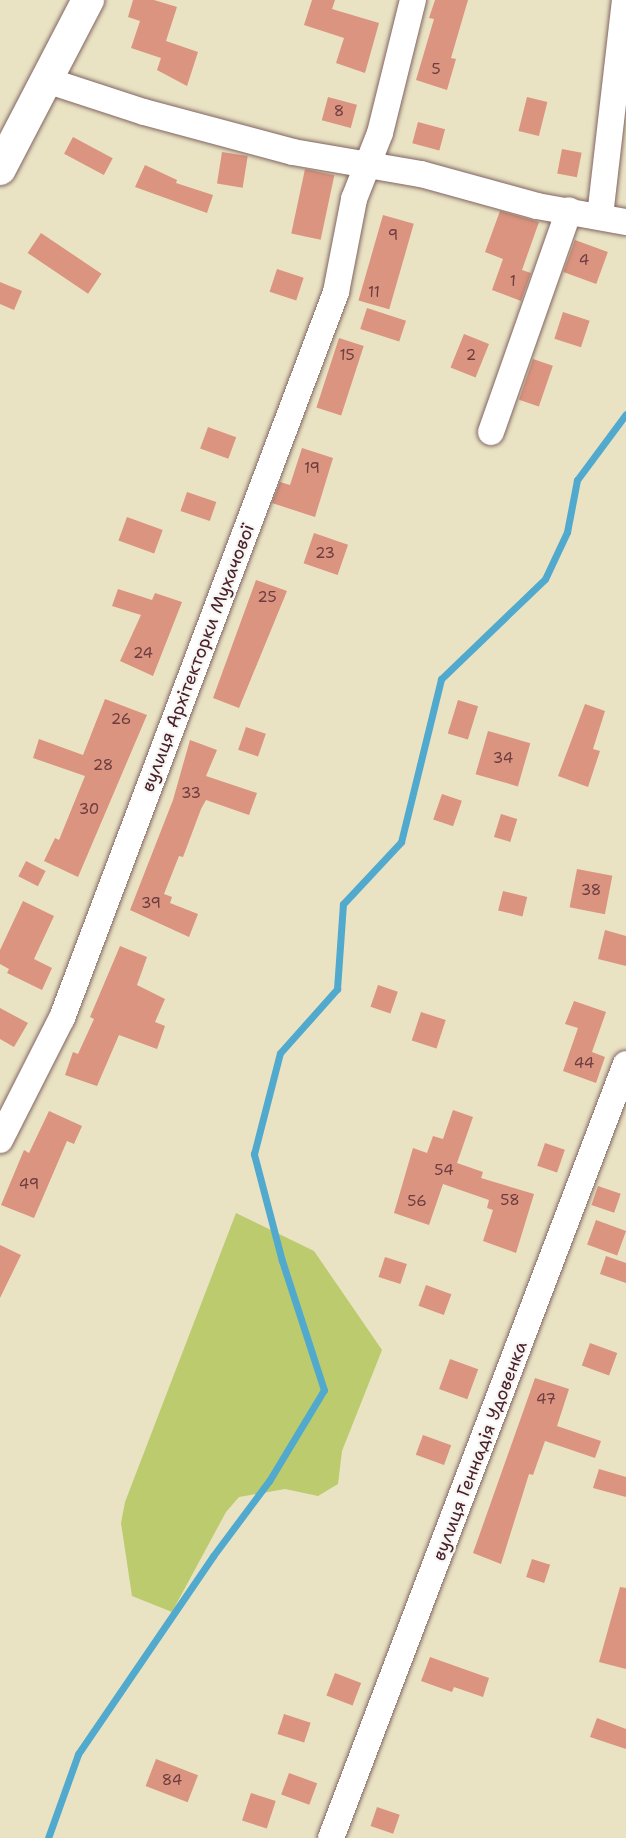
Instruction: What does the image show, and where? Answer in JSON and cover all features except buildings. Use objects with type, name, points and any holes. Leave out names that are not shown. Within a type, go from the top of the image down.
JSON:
[{"type":"street","points":[[0,169],[88,0]]},
{"type":"street","name":"вулиця Архітекторки Мухачової","points":[[0,1140],[62,1018],[336,292],[354,199],[380,133],[412,0]]},
{"type":"street","points":[[600,216],[625,0]]},
{"type":"street","points":[[46,80],[144,112],[293,152],[421,174],[537,206],[626,222]]},
{"type":"street","points":[[491,432],[569,210]]},
{"type":"street","name":"вулиця Геннадія Удовенка","points":[[331,1838],[626,1064]]},
{"type":"green space","points":[[236,1213],[314,1251],[382,1350],[342,1451],[338,1484],[318,1496],[285,1489],[239,1497],[226,1512],[172,1612],[132,1596],[121,1523],[125,1502]]},
{"type":"waterway","points":[[48,1838],[78,1754],[213,1556],[269,1481],[324,1390],[282,1261],[254,1154],[280,1053],[337,989],[343,904],[401,842],[441,679],[545,579],[567,532],[577,480],[626,414]]}]
